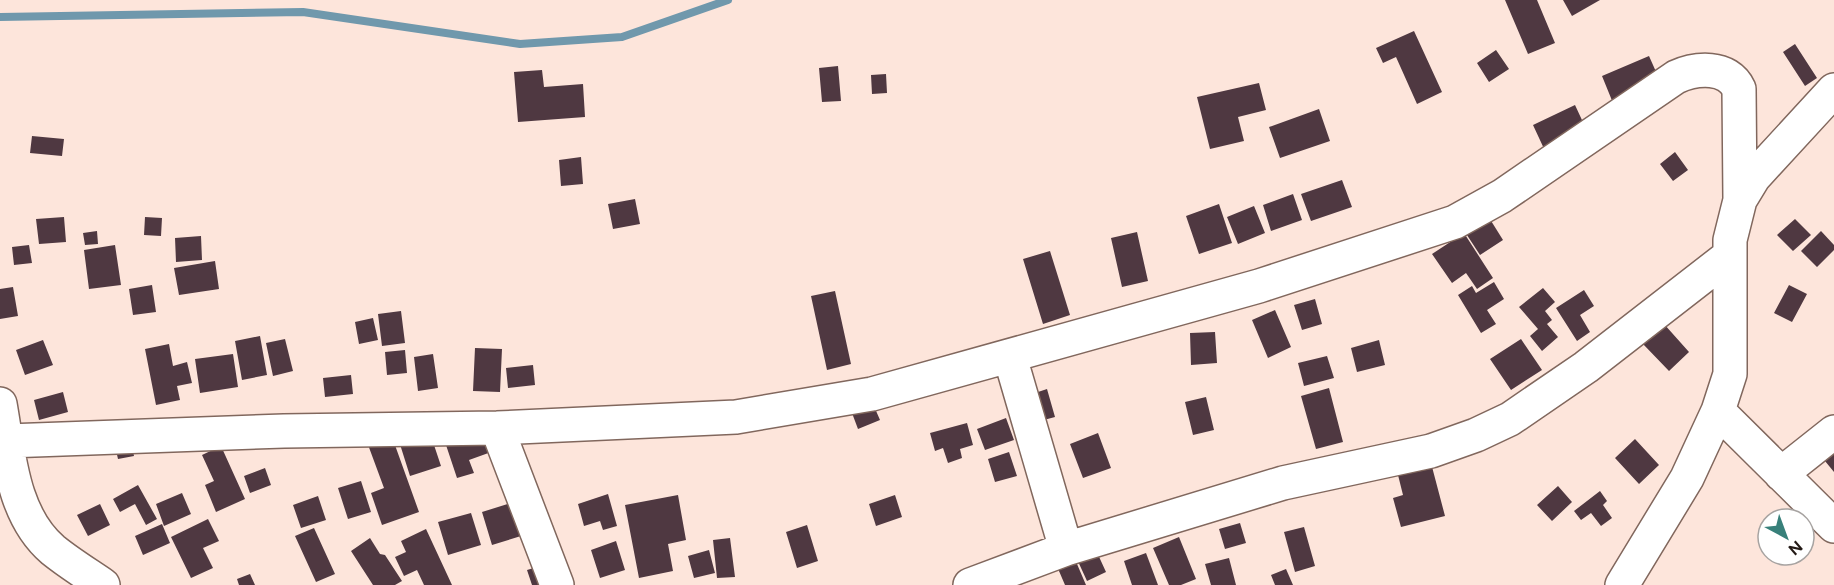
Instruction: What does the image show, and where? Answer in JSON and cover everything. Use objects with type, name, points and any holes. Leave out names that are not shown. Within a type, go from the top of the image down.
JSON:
[{"type":"street","points":[[7,441],[284,431],[497,428],[736,417],[872,394],[1259,286],[1455,222],[1502,196],[1666,84],[1689,71],[1730,76],[1739,89],[1740,200]]},
{"type":"street","points":[[1622,585],[1687,478],[1718,411],[1730,374],[1729,256],[1733,222],[1740,200],[1754,177],[1834,90]]},
{"type":"street","points":[[970,585],[1066,549],[1282,483],[1431,451],[1476,435],[1510,419],[1586,367],[1729,256]]},
{"type":"street","points":[[1010,357],[1066,549]]},
{"type":"street","points":[[0,404],[17,490],[25,514],[52,549],[103,585]]},
{"type":"street","points":[[1718,411],[1834,526]]},
{"type":"street","points":[[497,428],[557,585]]},
{"type":"street","points":[[1782,474],[1834,432]]},
{"type":"building","points":[[1505,0],[1537,0],[1555,43],[1528,54]]},
{"type":"building","points":[[1563,0],[1600,0],[1572,16]]},
{"type":"building","points":[[1414,31],[1442,92],[1417,104],[1396,57],[1383,63],[1376,48]]},
{"type":"building","points":[[1795,44],[1817,78],[1805,86],[1783,52]]},
{"type":"building","points":[[1496,50],[1509,69],[1489,82],[1477,63]]},
{"type":"building","points":[[1649,56],[1661,83],[1613,103],[1602,76]]},
{"type":"building","points":[[838,66],[841,101],[822,102],[819,68]]},
{"type":"building","points":[[542,70],[544,87],[583,84],[585,117],[518,122],[514,72]]},
{"type":"building","points":[[886,74],[887,93],[872,94],[871,75]]},
{"type":"building","points":[[1259,83],[1266,110],[1238,117],[1244,141],[1210,149],[1197,97]]},
{"type":"building","points":[[1575,105],[1588,133],[1546,153],[1533,125]]},
{"type":"building","points":[[1319,109],[1330,141],[1280,158],[1269,127]]},
{"type":"building","points":[[32,136],[64,139],[62,156],[30,153]]},
{"type":"building","points":[[1675,152],[1688,170],[1673,181],[1660,164]]},
{"type":"building","points":[[581,157],[583,184],[561,186],[559,160]]},
{"type":"building","points":[[1342,180],[1352,207],[1311,221],[1301,194]]},
{"type":"building","points":[[1293,194],[1302,220],[1271,231],[1263,205]]},
{"type":"building","points":[[635,199],[640,224],[613,229],[608,204]]},
{"type":"building","points":[[1219,204],[1232,243],[1199,254],[1186,216]]},
{"type":"building","points":[[1254,206],[1265,233],[1238,244],[1227,217]]},
{"type":"building","points":[[1488,216],[1503,240],[1480,255],[1465,232]]},
{"type":"building","points":[[64,217],[66,242],[39,244],[36,219]]},
{"type":"building","points":[[145,217],[162,218],[161,236],[144,235]]},
{"type":"building","points":[[1795,219],[1811,235],[1793,251],[1777,235]]},
{"type":"building","points":[[97,231],[98,244],[85,245],[83,233]]},
{"type":"building","points":[[1821,231],[1834,245],[1834,250],[1817,267],[1801,251]]},
{"type":"building","points":[[1137,232],[1148,281],[1122,287],[1111,238]]},
{"type":"building","points":[[1464,233],[1493,278],[1477,289],[1466,273],[1452,283],[1432,254]]},
{"type":"building","points":[[201,236],[202,260],[176,262],[175,238]]},
{"type":"building","points":[[29,245],[32,263],[14,265],[12,247]]},
{"type":"building","points":[[115,245],[121,285],[89,289],[84,250]]},
{"type":"building","points":[[1050,251],[1070,315],[1043,324],[1023,259]]},
{"type":"building","points":[[215,261],[219,289],[179,295],[174,268]]},
{"type":"building","points":[[1494,282],[1504,299],[1487,310],[1496,324],[1481,333],[1458,295],[1472,286],[1476,293]]},
{"type":"building","points":[[152,285],[156,312],[133,315],[129,289]]},
{"type":"building","points":[[1789,285],[1807,294],[1792,322],[1774,313]]},
{"type":"building","points":[[13,287],[18,316],[0,319],[0,289]]},
{"type":"building","points":[[1543,288],[1555,302],[1545,311],[1552,320],[1547,324],[1558,337],[1542,351],[1530,336],[1538,329],[1519,307]]},
{"type":"building","points":[[1584,290],[1594,306],[1580,315],[1590,332],[1577,341],[1556,308]]},
{"type":"building","points":[[835,291],[851,364],[827,370],[811,296]]},
{"type":"building","points":[[1315,299],[1322,324],[1302,330],[1294,305]]},
{"type":"building","points":[[1275,310],[1291,347],[1268,358],[1252,320]]},
{"type":"building","points":[[401,311],[405,343],[382,346],[378,314]]},
{"type":"building","points":[[373,318],[378,340],[359,344],[355,322]]},
{"type":"building","points":[[1664,324],[1689,352],[1669,371],[1643,344]]},
{"type":"building","points":[[1215,332],[1217,363],[1191,365],[1190,333]]},
{"type":"building","points":[[260,336],[267,375],[242,380],[235,341]]},
{"type":"building","points":[[285,339],[293,371],[273,376],[266,343]]},
{"type":"building","points":[[1521,339],[1542,370],[1511,390],[1490,359]]},
{"type":"building","points":[[43,340],[53,365],[25,375],[16,350]]},
{"type":"building","points":[[1379,340],[1385,365],[1357,372],[1351,348]]},
{"type":"building","points":[[169,344],[173,366],[187,362],[192,383],[177,386],[180,400],[156,405],[145,349]]},
{"type":"building","points":[[475,348],[502,349],[500,392],[473,391]]},
{"type":"building","points":[[405,350],[407,373],[387,375],[385,352]]},
{"type":"building","points":[[233,354],[238,387],[200,393],[195,359]]},
{"type":"building","points":[[433,354],[438,388],[418,391],[414,357]]},
{"type":"building","points":[[1327,356],[1334,378],[1304,386],[1298,363]]},
{"type":"building","points":[[533,365],[535,385],[508,388],[506,368]]},
{"type":"building","points":[[351,375],[353,394],[325,397],[323,378]]},
{"type":"building","points":[[1329,388],[1343,442],[1316,449],[1301,396]]},
{"type":"building","points":[[1047,389],[1055,417],[1040,421],[1032,394]]},
{"type":"building","points":[[63,392],[68,412],[39,420],[34,400]]},
{"type":"building","points":[[870,397],[880,420],[858,429],[849,405]]},
{"type":"building","points":[[1206,397],[1214,430],[1193,435],[1185,402]]},
{"type":"building","points":[[1006,418],[1014,440],[985,450],[977,429]]},
{"type":"building","points":[[967,423],[973,445],[960,449],[962,458],[948,463],[943,448],[935,451],[930,433]]},
{"type":"building","points":[[1098,433],[1111,468],[1083,478],[1070,444]]},
{"type":"building","points":[[391,434],[419,512],[382,525],[371,493],[384,488],[367,442]]},
{"type":"building","points":[[488,434],[494,451],[469,460],[474,473],[457,478],[443,436]]},
{"type":"building","points":[[431,436],[441,466],[410,476],[398,438]]},
{"type":"building","points":[[1635,439],[1659,465],[1639,484],[1615,458]]},
{"type":"building","points":[[131,442],[134,456],[118,459],[115,446]]},
{"type":"building","points":[[221,446],[245,499],[216,512],[205,485],[214,481],[202,455]]},
{"type":"building","points":[[1009,452],[1017,476],[995,482],[988,459]]},
{"type":"building","points":[[1834,454],[1834,472],[1825,461]]},
{"type":"building","points":[[1431,463],[1445,516],[1401,527],[1393,498],[1403,495],[1397,471]]},
{"type":"building","points":[[265,468],[271,485],[250,493],[244,476]]},
{"type":"building","points":[[361,481],[371,512],[348,519],[338,488]]},
{"type":"building","points":[[138,485],[157,519],[146,525],[135,504],[120,512],[113,499]]},
{"type":"building","points":[[1558,486],[1572,502],[1552,521],[1537,505]]},
{"type":"building","points":[[1600,491],[1607,501],[1603,505],[1612,518],[1601,526],[1591,513],[1581,520],[1574,511]]},
{"type":"building","points":[[182,493],[191,514],[164,526],[156,504]]},
{"type":"building","points":[[608,494],[617,526],[603,530],[600,521],[584,526],[578,504]]},
{"type":"building","points":[[678,495],[686,540],[668,544],[673,571],[639,578],[625,505]]},
{"type":"building","points":[[895,495],[902,517],[876,526],[869,504]]},
{"type":"building","points":[[318,496],[326,520],[301,528],[293,505]]},
{"type":"building","points":[[511,503],[521,536],[492,545],[482,512]]},
{"type":"building","points":[[100,504],[110,525],[88,536],[77,515]]},
{"type":"building","points":[[471,513],[481,545],[448,555],[438,522]]},
{"type":"building","points":[[208,519],[219,541],[203,548],[213,568],[191,578],[171,537]]},
{"type":"building","points":[[1240,523],[1246,543],[1225,549],[1219,529]]},
{"type":"building","points":[[162,524],[170,543],[143,555],[135,536]]},
{"type":"building","points":[[807,525],[818,561],[797,568],[786,532]]},
{"type":"building","points":[[1304,527],[1315,566],[1295,572],[1284,532]]},
{"type":"building","points":[[314,528],[335,574],[316,582],[295,536]]},
{"type":"building","points":[[426,529],[452,585],[424,585],[417,570],[404,576],[395,557],[406,552],[401,541]]},
{"type":"building","points":[[1179,537],[1196,579],[1181,585],[1169,585],[1153,548]]},
{"type":"building","points":[[370,538],[380,554],[385,555],[402,581],[395,585],[373,585],[351,551]]},
{"type":"building","points":[[730,538],[735,577],[717,578],[713,540]]},
{"type":"building","points":[[616,541],[625,570],[600,578],[591,550]]},
{"type":"building","points":[[1095,548],[1106,572],[1087,581],[1076,557]]},
{"type":"building","points":[[709,550],[715,573],[694,578],[688,556]]},
{"type":"building","points":[[1146,553],[1158,585],[1132,585],[1124,561]]},
{"type":"building","points":[[1074,557],[1086,585],[1065,585],[1056,564]]},
{"type":"building","points":[[1229,558],[1236,585],[1211,585],[1205,564]]},
{"type":"building","points":[[544,565],[545,585],[532,585],[527,570]]},
{"type":"building","points":[[1286,569],[1293,585],[1275,585],[1271,575]]},
{"type":"building","points":[[250,574],[255,585],[239,585],[237,579]]},
{"type":"waterway","points":[[0,17],[303,12],[520,44],[622,37],[728,0]]}]
